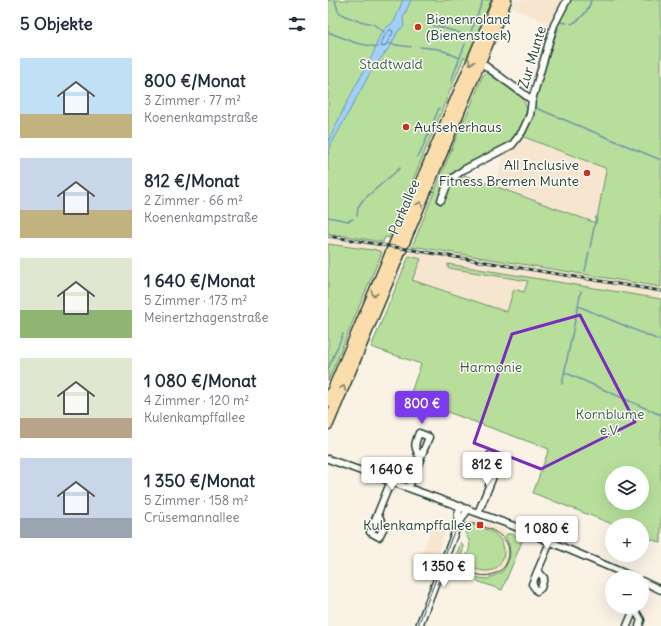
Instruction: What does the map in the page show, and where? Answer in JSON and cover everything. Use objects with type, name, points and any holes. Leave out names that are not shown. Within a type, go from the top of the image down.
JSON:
[{"type":"main road","name":"Parkallee","points":[[328,401],[498,0]]},
{"type":"main road","name":"Parkallee","points":[[328,424],[506,0]]},
{"type":"street","name":"Zur Munte","points":[[441,200],[449,181],[463,170],[512,145],[526,125],[554,25],[566,0]]},
{"type":"street","name":"Zur Munte","points":[[480,62],[532,100]]},
{"type":"street","points":[[409,487],[420,458]]},
{"type":"street","points":[[328,459],[511,524],[616,570]]},
{"type":"street","points":[[478,513],[492,479]]},
{"type":"street","points":[[378,514],[391,481]]},
{"type":"street","points":[[457,527],[458,514],[461,506]]},
{"type":"street","points":[[419,626],[457,527],[468,509]]},
{"type":"street","points":[[538,570],[550,542]]},
{"type":"street","points":[[649,585],[661,590]]},
{"type":"street","points":[[627,626],[632,614]]},
{"type":"street","points":[[638,614],[641,620],[639,626]]},
{"type":"highlighted area","points":[[580,315],[635,422],[541,469],[474,443],[512,334]]},
{"type":"shaded area","points":[[515,0],[565,0],[552,26],[512,7]]},
{"type":"shaded area","points":[[524,137],[605,168],[606,171],[596,223],[493,186],[506,151],[513,148]]},
{"type":"shaded area","points":[[328,233],[661,287],[661,299],[448,267],[528,281],[524,292],[514,289],[507,312],[412,280],[421,259],[415,258],[415,256],[328,244]]},
{"type":"shaded area","points":[[471,517],[512,534],[507,534],[505,537],[510,551],[510,556],[506,566],[502,572],[488,579],[479,578],[464,573],[463,576],[450,573],[453,564],[485,571],[493,570],[498,567],[503,560],[474,525],[467,525]]},
{"type":"shaded area","points":[[434,522],[447,527],[427,580],[413,575]]},
{"type":"green space","name":"Stadtwald","points":[[328,0],[495,0],[470,60],[464,57],[389,238],[385,237],[383,242],[328,233]]},
{"type":"green space","points":[[571,0],[661,0],[661,287],[412,247],[463,121],[467,115],[483,75],[487,72],[523,98],[527,109],[521,129],[506,145],[463,168],[447,180],[439,200],[444,202],[452,182],[461,174],[596,223],[606,171],[605,168],[524,137],[534,108],[534,98],[557,23],[559,23]]},
{"type":"green space","points":[[328,244],[373,249],[382,252],[328,381]]},
{"type":"green space","points":[[409,256],[421,259],[412,280],[507,312],[514,289],[524,292],[528,281],[448,268],[448,264],[661,299],[661,543],[649,539],[649,518],[605,518],[605,521],[533,493],[549,449],[409,398],[421,364],[371,347]]},
{"type":"green space","points":[[474,525],[494,533],[502,543],[504,548],[503,559],[493,570],[487,571],[462,565],[470,545],[468,537],[465,533],[468,526]]},
{"type":"green space","points":[[507,534],[512,534],[523,539],[502,590],[463,576],[464,573],[479,578],[488,579],[502,572],[510,556],[509,544],[505,537]]},
{"type":"green space","points":[[461,542],[463,547],[462,552],[458,562],[453,564]]},
{"type":"water","points":[[403,0],[411,0],[403,18],[404,26],[398,31],[391,45],[370,73],[332,143],[328,154],[328,142],[347,102],[373,54],[380,35],[394,22]]},
{"type":"waterway","points":[[335,0],[338,11],[341,14],[355,20],[373,24],[384,32]]},
{"type":"waterway","points":[[468,39],[483,0]]},
{"type":"waterway","points":[[571,24],[584,14],[591,0]]},
{"type":"waterway","points":[[560,22],[567,23]]},
{"type":"waterway","points":[[433,26],[466,35],[469,33]]},
{"type":"waterway","points":[[551,46],[558,29]]},
{"type":"waterway","points":[[328,32],[356,43],[377,47]]},
{"type":"waterway","points":[[389,44],[411,47]]},
{"type":"waterway","points":[[451,81],[465,44]]},
{"type":"waterway","points":[[420,47],[439,49],[460,58]]},
{"type":"waterway","points":[[536,98],[538,92]]},
{"type":"waterway","points":[[536,106],[536,108],[661,160]]},
{"type":"waterway","points":[[417,157],[420,154],[439,108]]},
{"type":"waterway","points":[[357,216],[358,207],[363,200],[400,168]]},
{"type":"waterway","points":[[328,217],[348,221],[353,219]]},
{"type":"waterway","points":[[590,248],[596,217]]},
{"type":"waterway","points":[[585,271],[589,252]]},
{"type":"waterway","points":[[562,384],[581,291]]},
{"type":"waterway","points":[[578,306],[661,341]]},
{"type":"waterway","points":[[328,369],[343,334]]},
{"type":"waterway","points":[[564,372],[661,415]]},
{"type":"tram line","points":[[418,626],[452,537],[459,527],[465,524],[479,525],[490,529],[504,539],[509,549],[509,555],[507,562],[501,570],[487,576],[465,570],[451,570],[444,574],[437,584]]},
{"type":"railway","points":[[328,236],[661,291]]},
{"type":"place","name":"Bienenroland (Bienenstock)","points":[[418,27]]},
{"type":"place","name":"Aufseherhaus","points":[[406,127]]},
{"type":"place","name":"All Inclusive Fitness Bremen Munte","points":[[587,173]]},
{"type":"place","name":"Kulenkampffallee","points":[[480,525]]},
{"type":"park label","name":"Harmonie","points":[[491,367]]},
{"type":"park label","name":"Kornblume e.V.","points":[[610,422]]}]
